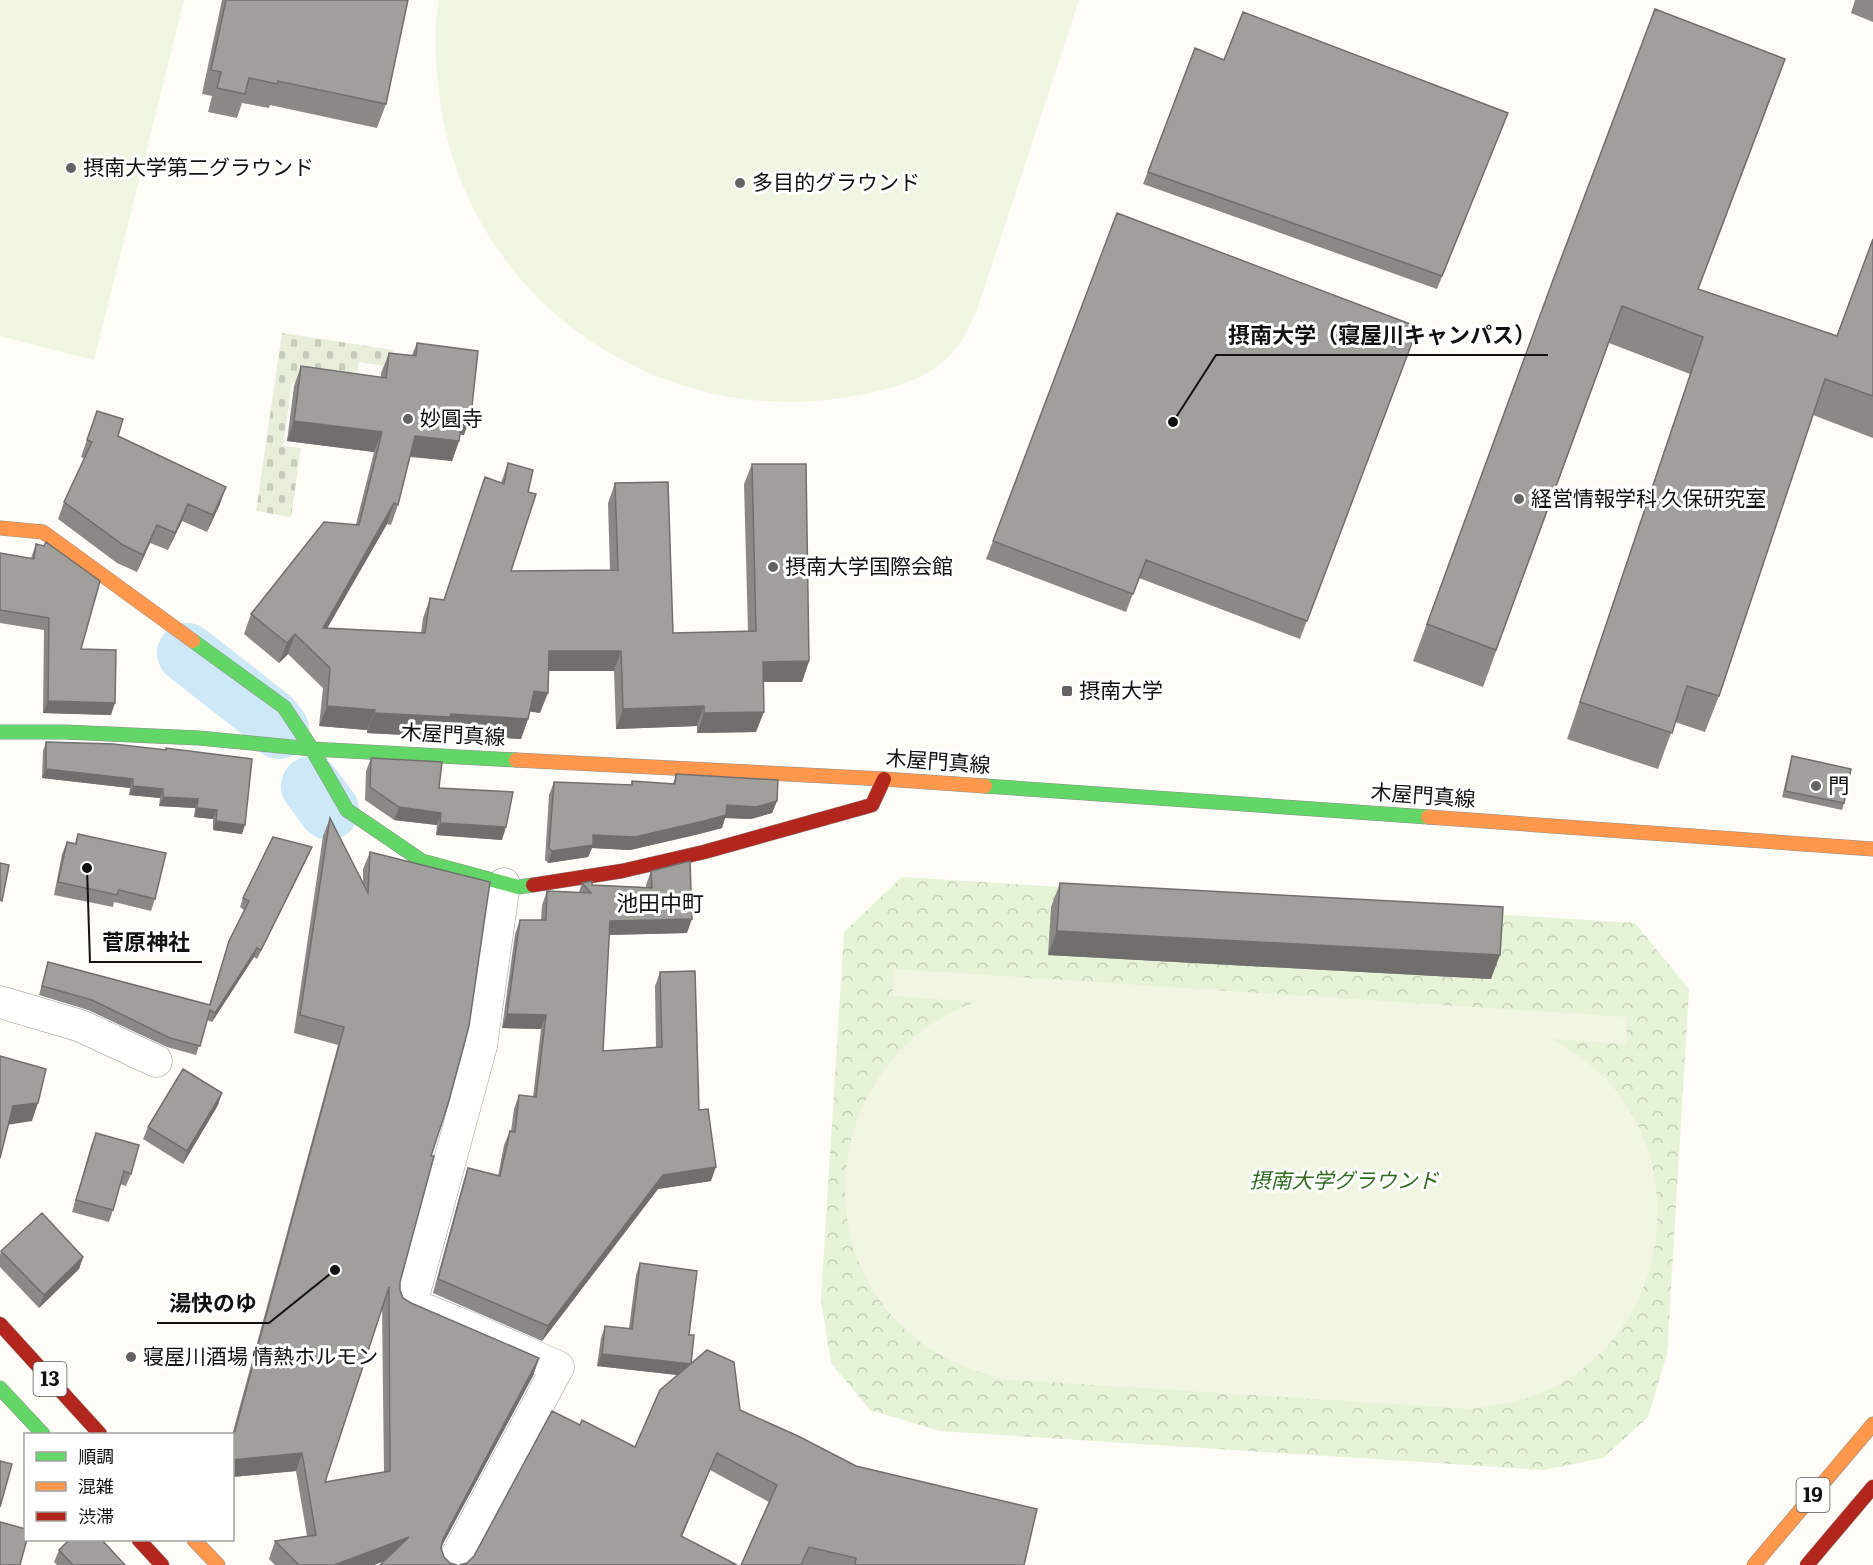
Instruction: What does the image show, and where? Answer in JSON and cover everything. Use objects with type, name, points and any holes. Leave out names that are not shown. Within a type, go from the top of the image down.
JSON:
[{"type":"main road","points":[[0,528],[43,532],[284,708],[312,748],[347,810],[422,861],[503,892],[518,887],[621,871],[704,852],[872,805],[884,779]]},
{"type":"main road","name":"木屋門真線","points":[[0,732],[65,732],[199,738],[312,748],[884,779],[1873,849]]},
{"type":"main road","name":"13","points":[[0,1324],[99,1433]]},
{"type":"main road","name":"13","points":[[0,1388],[42,1433]]},
{"type":"main road","name":"19","points":[[1754,1565],[1873,1424]]},
{"type":"main road","name":"19","points":[[1808,1565],[1873,1487]]},
{"type":"main road","points":[[141,1541],[162,1565]]},
{"type":"main road","points":[[196,1541],[218,1565]]},
{"type":"street","points":[[452,1565],[558,1367],[411,1304],[481,1046],[503,892]]},
{"type":"street","points":[[0,1002],[81,1026],[156,1061]]},
{"type":"green space","name":"摂南大学第二グラウンド","points":[[0,0],[184,0],[94,360],[0,336]]},
{"type":"green space","name":"多目的グラウンド","points":[[439,0],[1079,0],[977,310],[958,346],[935,368],[906,383],[841,398],[772,401],[705,392],[641,369],[584,336],[533,293],[492,240],[461,180],[442,113],[438,85],[435,42]]},
{"type":"green space","points":[[282,333],[393,350],[391,367],[359,362],[354,392],[292,383],[283,446],[301,448],[291,517],[256,511]]},
{"type":"green space","name":"摂南大学グラウンド","points":[[902,877],[1635,923],[1689,989],[1667,1354],[1648,1417],[1603,1458],[1544,1470],[940,1431],[870,1410],[831,1363],[821,1299],[844,932]]},
{"type":"green space","name":"摂南大学グラウンド","points":[[894,969],[1627,1017],[1626,1044],[1552,1039],[1583,1059],[1610,1084],[1635,1120],[1651,1160],[1657,1203],[1655,1246],[1643,1287],[1624,1325],[1596,1358],[1560,1384],[1517,1401],[1472,1409],[1002,1379],[971,1369],[930,1348],[893,1317],[865,1276],[849,1231],[845,1184],[852,1138],[869,1094],[896,1055],[932,1024],[976,1002],[892,996]]},
{"type":"building","points":[[226,0],[408,0],[386,104],[278,81],[277,84],[249,78],[245,94],[217,88],[221,72],[211,70]]},
{"type":"building","points":[[1655,9],[1785,59],[1698,289],[1837,336],[1873,239],[1873,396],[1825,379],[1719,696],[1687,686],[1672,733],[1580,702],[1703,337],[1622,306],[1496,650],[1427,624]]},
{"type":"building","points":[[1243,12],[1508,113],[1442,276],[1148,172],[1195,48],[1224,60]]},
{"type":"building","points":[[1117,213],[1418,327],[1307,621],[1146,560],[1133,594],[993,541]]},
{"type":"building","points":[[417,343],[478,351],[471,415],[463,414],[459,441],[415,436],[398,505],[394,503],[323,628],[425,633],[430,598],[444,600],[485,477],[504,484],[508,463],[533,470],[528,492],[536,494],[511,571],[618,570],[615,483],[668,482],[673,633],[756,631],[752,464],[806,464],[809,661],[763,662],[764,712],[704,713],[704,706],[623,709],[621,651],[549,651],[548,693],[534,691],[528,719],[451,714],[450,717],[374,713],[375,710],[327,706],[330,668],[295,634],[287,643],[251,614],[324,522],[359,525],[382,432],[294,421],[301,366],[386,378],[389,353],[416,356]]},
{"type":"building","points":[[97,411],[123,419],[118,436],[226,487],[213,515],[188,504],[175,533],[157,525],[143,555],[123,545],[64,502],[92,442],[87,440]]},
{"type":"building","points":[[46,542],[100,581],[81,649],[116,650],[115,703],[48,701],[49,618],[0,610],[0,553],[34,559],[36,544],[44,546]]},
{"type":"building","points":[[46,742],[113,744],[166,750],[166,748],[252,759],[245,825],[216,821],[217,810],[197,808],[198,799],[163,797],[163,789],[133,786],[133,779],[46,769]]},
{"type":"building","name":"門","points":[[1792,756],[1851,769],[1844,803],[1785,791]]},
{"type":"building","points":[[371,758],[442,762],[439,788],[513,792],[506,827],[440,823],[441,813],[399,807],[370,787]]},
{"type":"building","points":[[676,774],[778,780],[777,801],[756,807],[727,805],[726,815],[635,837],[593,835],[593,845],[552,851],[549,848],[554,782],[632,785],[632,781],[675,784]]},
{"type":"building","points":[[330,818],[368,893],[370,852],[490,882],[469,1026],[431,1156],[434,1156],[400,1282],[400,1290],[403,1298],[411,1303],[539,1358],[443,1539],[441,1548],[444,1557],[450,1563],[457,1565],[380,1565],[409,1537],[334,1565],[299,1565],[275,1541],[316,1535],[302,1453],[234,1460],[234,1435],[344,1027],[300,1015]],"holes":[[[389,1287],[390,1471],[325,1482]]]},
{"type":"building","points":[[78,834],[166,853],[155,899],[119,890],[117,895],[58,882],[67,842],[76,844]]},
{"type":"building","points":[[273,837],[312,847],[261,950],[257,948],[215,1013],[210,1010],[200,1046],[170,1038],[92,1000],[42,986],[48,962],[210,1005],[229,941],[249,901],[243,898]]},
{"type":"building","points":[[690,861],[692,919],[610,921],[603,1051],[662,1047],[660,972],[695,971],[699,1110],[708,1109],[716,1167],[663,1175],[548,1326],[438,1279],[468,1168],[500,1176],[510,1131],[515,1132],[519,1095],[536,1097],[546,1015],[507,1014],[520,920],[546,920],[547,891],[591,893],[582,883],[592,881],[592,885],[652,888],[651,871]]},
{"type":"building","points":[[0,863],[9,865],[2,901],[0,900]]},
{"type":"building","points":[[1060,883],[1503,907],[1500,955],[1057,931]]},
{"type":"building","points":[[0,1056],[46,1069],[38,1103],[13,1106],[0,1158]]},
{"type":"building","points":[[183,1069],[222,1093],[187,1151],[148,1127]]},
{"type":"building","points":[[96,1133],[139,1145],[131,1174],[124,1171],[113,1210],[76,1200]]},
{"type":"building","points":[[42,1213],[83,1257],[44,1295],[1,1251]]},
{"type":"building","points":[[640,1263],[697,1271],[689,1335],[694,1335],[691,1364],[602,1354],[605,1326],[632,1329]]},
{"type":"building","points":[[707,1350],[734,1362],[740,1410],[798,1436],[856,1466],[1037,1509],[1024,1565],[855,1565],[856,1558],[809,1547],[801,1565],[741,1565],[777,1485],[717,1453],[681,1536],[737,1565],[459,1565],[467,1563],[474,1556],[552,1411],[580,1425],[582,1420],[635,1447],[660,1390]]},
{"type":"building","points":[[0,1461],[12,1464],[0,1507]]},
{"type":"building","points":[[0,1522],[24,1528],[24,1541],[26,1541],[20,1565],[0,1565]]},
{"type":"building","points":[[68,1541],[103,1541],[125,1565],[73,1565],[59,1550]]},
{"type":"waterway","points":[[187,653],[270,718],[279,729]]},
{"type":"waterway","points":[[311,786],[329,810]]},
{"type":"traffic: fast","points":[[193,641],[284,707],[312,749],[347,810],[422,861],[518,887],[533,885]]},
{"type":"traffic: fast","points":[[0,732],[65,732],[199,738],[312,749],[516,760]]},
{"type":"traffic: fast","points":[[985,786],[1428,817]]},
{"type":"traffic: fast","points":[[0,1388],[42,1433]]},
{"type":"traffic: slow","points":[[0,528],[43,532],[193,641]]},
{"type":"traffic: slow","points":[[516,760],[985,786]]},
{"type":"traffic: slow","points":[[1428,817],[1873,849]]},
{"type":"traffic: slow","points":[[1754,1565],[1873,1424]]},
{"type":"traffic: slow","points":[[195,1541],[218,1565]]},
{"type":"traffic: jam","points":[[533,885],[622,871],[704,852],[872,805],[884,779]]},
{"type":"traffic: jam","points":[[0,1324],[99,1433]]},
{"type":"traffic: jam","points":[[1807,1565],[1873,1487]]},
{"type":"traffic: jam","points":[[140,1541],[162,1565]]},
{"type":"place","name":"摂南大学第二グラウンド","points":[[71,168]]},
{"type":"place","name":"多目的グラウンド","points":[[740,183]]},
{"type":"place","name":"妙圓寺","points":[[408,419]]},
{"type":"place","name":"摂南大学（寝屋川キャンパス）","points":[[1173,422]]},
{"type":"place","name":"経営情報学科 久保研究室","points":[[1519,499]]},
{"type":"place","name":"摂南大学国際会館","points":[[773,567]]},
{"type":"place","name":"摂南大学","points":[[1067,691]]},
{"type":"place","name":"門","points":[[1816,786]]},
{"type":"place","name":"菅原神社","points":[[87,868]]},
{"type":"place","name":"湯快のゆ","points":[[335,1270]]},
{"type":"place","name":"寝屋川酒場 情熱ホルモン","points":[[131,1357]]},
{"type":"district","name":"池田中町","points":[[660,903]]}]
